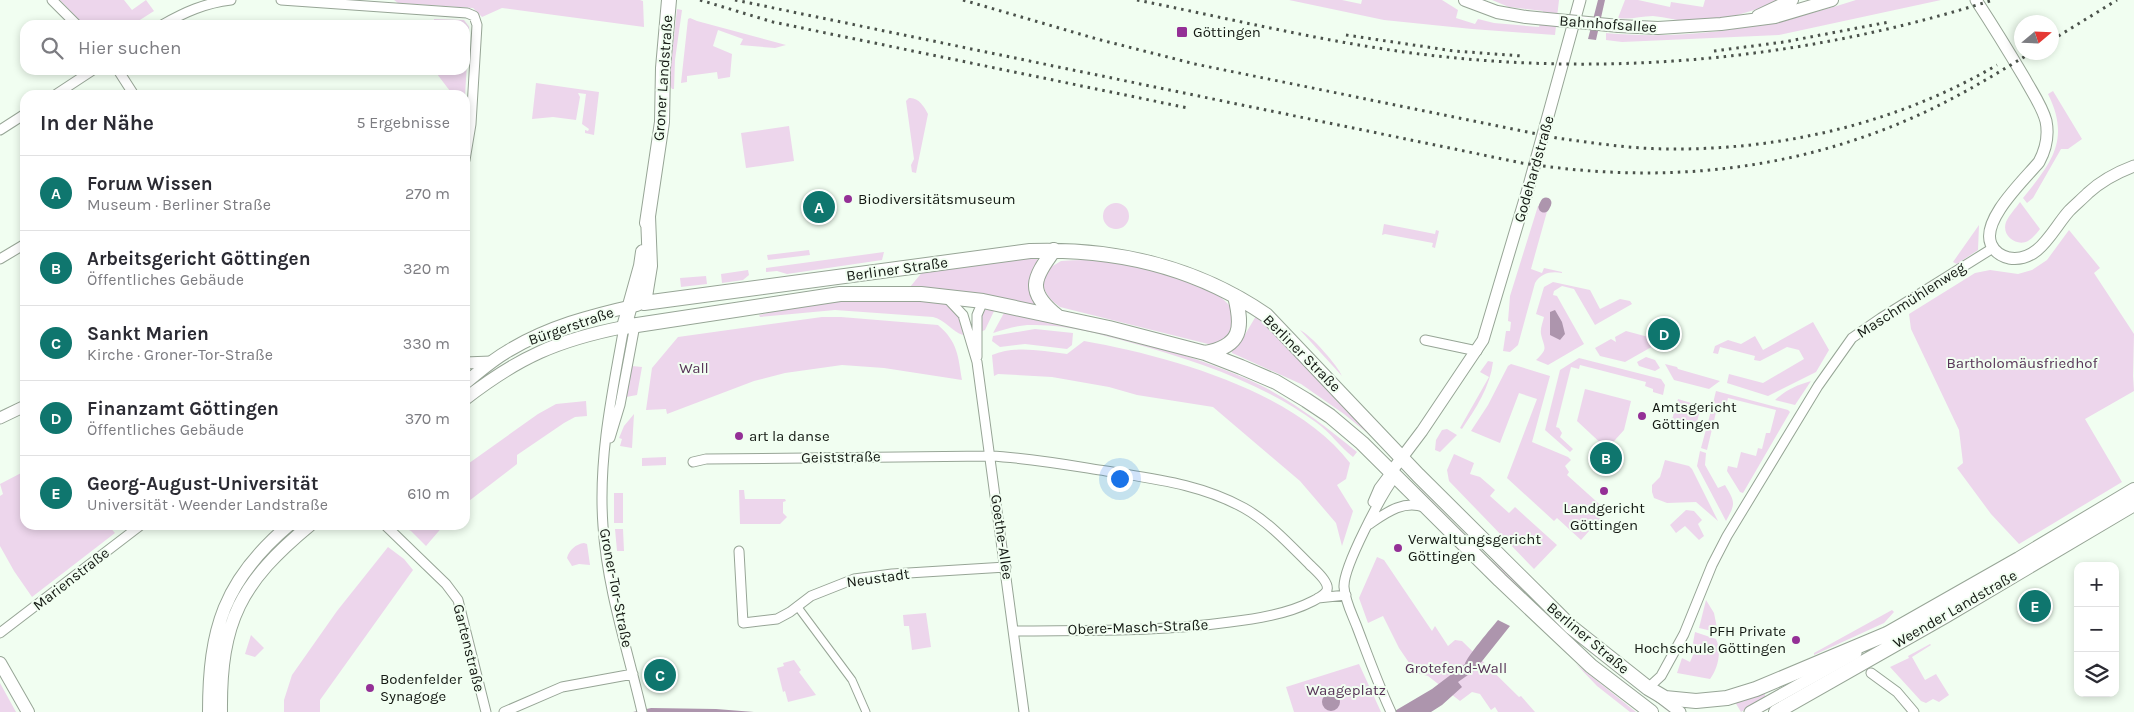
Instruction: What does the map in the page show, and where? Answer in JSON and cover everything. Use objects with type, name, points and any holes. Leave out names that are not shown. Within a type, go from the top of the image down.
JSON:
[{"type":"main road","name":"Groner Landstraße","points":[[630,307],[641,266],[662,122],[664,52],[669,0]]},
{"type":"main road","name":"Bahnhofsallee","points":[[1465,0],[1498,12],[1526,17],[1619,26],[1693,27],[1775,17],[1832,0]]},
{"type":"main road","name":"Bahnhofsallee","points":[[1754,19],[1792,0]]},
{"type":"main road","name":"Groner Landstraße","points":[[630,326],[644,304],[650,266],[648,216]]},
{"type":"main road","name":"Berliner Straße","points":[[630,307],[1030,251],[1054,250],[1115,254],[1147,261],[1193,276],[1236,296],[1266,315],[1404,460],[1554,610],[1653,691],[1672,699],[1696,701],[1727,698],[1756,690]]},
{"type":"main road","points":[[1054,250],[1039,272],[1035,285],[1041,302],[1059,318]]},
{"type":"main road","name":"Berliner Straße","points":[[630,326],[840,294],[899,293],[983,302],[1109,328],[1205,353],[1276,382],[1330,416],[1362,443],[1500,580],[1591,666],[1651,712]]},
{"type":"main road","points":[[1205,353],[1219,350],[1228,345],[1240,331],[1236,296]]},
{"type":"main road","name":"Groner-Tor-Straße","points":[[630,307],[630,326]]},
{"type":"main road","name":"Bürgerstraße","points":[[470,379],[491,362],[544,332],[630,307]]},
{"type":"main road","name":"Bürgerstraße","points":[[470,395],[505,370],[534,354],[595,333],[630,326]]},
{"type":"main road","name":"Weender Landstraße","points":[[1756,690],[1887,634],[2019,559],[2134,490]]},
{"type":"main road","name":"Weender Landstraße","points":[[1776,712],[1945,616],[2134,504]]},
{"type":"main road","points":[[209,712],[209,682],[213,642],[225,603],[254,559],[283,530]]},
{"type":"main road","points":[[221,712],[221,689],[226,644],[238,605],[255,577],[285,546],[304,530]]},
{"type":"main road","points":[[0,663],[28,712]]},
{"type":"street","points":[[52,0],[72,20]]},
{"type":"street","points":[[170,20],[184,12],[208,3],[231,0]]},
{"type":"street","points":[[281,0],[467,13],[474,16],[477,25],[470,130]]},
{"type":"street","name":"Godehardstraße","points":[[1571,34],[1575,0]]},
{"type":"street","name":"Godehardstraße","points":[[1404,460],[1483,340],[1580,0]]},
{"type":"street","points":[[1976,0],[2038,101],[2047,130],[2044,152],[2038,162],[1995,216],[1989,233],[1989,239],[1993,248],[1998,253],[2011,258],[2032,254],[2044,244],[2068,212],[2090,191],[2121,171],[2134,166]]},
{"type":"street","points":[[1984,0],[1991,22]]},
{"type":"street","points":[[63,90],[85,75]]},
{"type":"street","points":[[121,75],[131,90]]},
{"type":"street","points":[[0,130],[20,117]]},
{"type":"street","points":[[0,259],[20,247]]},
{"type":"street","name":"Maschmühlenweg","points":[[1653,691],[1688,626],[1722,543],[1818,386],[1852,338],[1866,327],[1993,248]]},
{"type":"street","name":"Goethe-Allee","points":[[945,297],[963,314],[977,362]]},
{"type":"street","name":"Goethe-Allee","points":[[983,302],[977,315],[977,362],[1015,631],[1024,712]]},
{"type":"street","name":"Godehardstraße","points":[[1393,474],[1444,410],[1483,352],[1495,303]]},
{"type":"street","name":"Groner-Tor-Straße","points":[[630,326],[620,405],[603,462],[602,495],[604,537],[620,623],[642,711]]},
{"type":"street","points":[[1425,340],[1477,350]]},
{"type":"street","points":[[470,363],[491,362]]},
{"type":"street","points":[[0,418],[20,408]]},
{"type":"street","name":"Geiststraße","points":[[693,462],[706,459],[990,456],[1042,460],[1176,483],[1215,494],[1245,509],[1262,521],[1303,558],[1326,585],[1326,592],[1318,598]]},
{"type":"street","points":[[1362,535],[1393,474]]},
{"type":"street","points":[[1392,712],[1384,696],[1345,590],[1363,527],[1379,488],[1393,474]]},
{"type":"street","points":[[1368,525],[1404,505],[1417,505],[1428,508]]},
{"type":"street","name":"Marienstraße","points":[[0,633],[134,530]]},
{"type":"street","name":"Gartenstraße","points":[[390,530],[446,584],[458,600],[485,711]]},
{"type":"street","name":"Neustadt","points":[[739,551],[744,623],[777,619],[823,590],[860,578],[1006,567]]},
{"type":"street","name":"Obere-Masch-Straße","points":[[1015,631],[1186,628],[1275,614],[1304,606],[1318,598],[1345,590]]},
{"type":"street","points":[[797,606],[852,680],[866,712]]},
{"type":"street","name":"Weender Landstraße","points":[[1750,712],[1887,634]]},
{"type":"street","points":[[1871,673],[1898,692],[1914,712]]},
{"type":"street","points":[[504,712],[562,687],[633,674]]},
{"type":"street","name":"Berliner Straße","points":[[1653,691],[1680,712]]},
{"type":"green space","points":[[60,0],[124,0],[132,10],[146,0],[154,11],[140,20],[79,20]]},
{"type":"green space","points":[[394,0],[640,0],[643,1],[644,27],[502,8],[482,17],[473,8],[398,3]]},
{"type":"green space","points":[[1289,0],[1342,0],[1361,4],[1362,0],[1442,0],[1458,10],[1456,18],[1475,24],[1478,19],[1494,23],[1539,27],[1543,11],[1509,7],[1492,0],[1559,0],[1555,35],[1384,20]]},
{"type":"green space","points":[[1625,0],[1638,0],[1670,7],[1671,2],[1703,7],[1705,0],[1781,0],[1737,15],[1702,22],[1691,22],[1653,16],[1627,19],[1618,18]]},
{"type":"green space","points":[[1856,0],[1941,0],[1779,35],[1622,42],[1606,40],[1606,33],[1669,35],[1701,33],[1764,24]]},
{"type":"green space","points":[[677,9],[682,10],[675,60],[674,89],[672,89],[669,84]]},
{"type":"green space","points":[[688,19],[786,45],[775,48],[740,45],[743,39],[718,30],[713,46],[732,54],[730,77],[718,79],[717,72],[687,76],[687,82],[681,83]]},
{"type":"green space","points":[[438,75],[466,75],[465,90],[449,90]]},
{"type":"green space","points":[[536,83],[599,92],[594,135],[585,133],[585,130],[588,131],[589,129],[582,124],[586,94],[578,93],[580,97],[576,120],[553,117],[532,119]]},
{"type":"green space","points":[[2053,91],[2082,139],[2068,149],[2061,149],[2033,198],[2027,203],[2023,198],[2049,162],[2058,138],[2055,110],[2048,94]]},
{"type":"green space","points":[[909,98],[923,105],[928,114],[916,173],[912,172],[911,165],[914,159],[906,101]]},
{"type":"green space","points":[[789,126],[794,161],[746,168],[741,133]]},
{"type":"green space","points":[[2020,202],[2040,229],[2028,241],[2019,243],[2008,236],[2005,227],[2007,219]]},
{"type":"green space","points":[[1116,203],[1125,207],[1129,216],[1125,225],[1116,229],[1107,225],[1103,216],[1107,207]]},
{"type":"green space","points":[[1538,206],[1548,208],[1531,269],[1542,273],[1544,268],[1562,273],[1554,272],[1537,280],[1518,345],[1510,352],[1503,351],[1506,331],[1510,331],[1511,322],[1508,321],[1510,296]]},
{"type":"green space","points":[[1384,224],[1435,234],[1436,230],[1439,231],[1435,248],[1432,247],[1433,243],[1382,235]]},
{"type":"green space","points":[[1979,225],[1978,250],[1957,264],[1953,262]]},
{"type":"green space","name":"Bartholomäusfriedhof","points":[[2069,230],[2100,268],[2094,273],[2134,334],[2134,391],[2085,419],[2122,482],[2019,544],[1991,514],[1957,468],[1963,463],[1959,430],[1911,329],[1909,314],[1975,273],[1990,270],[2018,274],[2032,270],[2047,260]]},
{"type":"green space","points":[[809,250],[810,255],[768,260],[767,255]]},
{"type":"green space","points":[[884,252],[882,260],[787,274],[777,271],[766,272],[766,268]]},
{"type":"green space","points":[[1036,257],[1038,261],[1032,272],[1030,283],[1035,306],[942,290],[910,287],[924,270]]},
{"type":"green space","points":[[1099,260],[1128,263],[1158,270],[1199,285],[1228,304],[1233,314],[1232,329],[1223,340],[1208,344],[1060,307],[1048,296],[1042,280],[1051,267],[1061,261]]},
{"type":"green space","points":[[748,270],[749,275],[743,280],[722,283],[721,274]]},
{"type":"green space","points":[[706,276],[707,284],[681,287],[680,278]]},
{"type":"green space","points":[[1553,282],[1590,290],[1600,309],[1620,299],[1630,301],[1632,304],[1595,325],[1574,289],[1562,286],[1554,291],[1553,295],[1557,296],[1584,344],[1548,365],[1536,360],[1544,350],[1541,327],[1544,317],[1536,314],[1544,287]]},
{"type":"green space","points":[[867,298],[942,301],[958,314],[962,322],[963,335],[933,317],[835,310],[760,317],[759,315],[823,301]]},
{"type":"green space","points":[[995,309],[985,330],[980,332],[982,313],[985,310]]},
{"type":"green space","points":[[1005,311],[1134,341],[1198,360],[1230,372],[1260,385],[1286,400],[1357,452],[1353,457],[1322,427],[1274,396],[1228,375],[1181,357],[1107,336],[1056,326],[1021,326],[993,333]]},
{"type":"green space","points":[[1256,316],[1285,342],[1372,434],[1371,436],[1344,414],[1301,384],[1232,353]]},
{"type":"green space","name":"Wall","points":[[822,317],[938,325],[950,337],[956,350],[962,380],[884,368],[842,365],[785,373],[754,381],[667,414],[666,409],[646,410],[652,368],[678,337]]},
{"type":"green space","points":[[1813,322],[1829,350],[1816,372],[1768,396],[1727,383],[1729,374],[1763,383],[1804,359],[1799,350],[1787,347],[1760,361],[1754,360],[1755,356],[1720,347],[1718,354],[1713,353],[1715,346],[1728,340],[1741,344],[1755,336],[1763,350]]},
{"type":"green space","points":[[1035,329],[1073,333],[1072,345],[1067,349],[1025,344],[1000,347],[992,341],[993,336]]},
{"type":"green space","points":[[1300,330],[1324,351],[1342,376]]},
{"type":"green space","points":[[1626,331],[1652,338],[1655,345],[1625,362],[1600,356],[1595,348],[1611,339],[1616,342],[1615,337]]},
{"type":"green space","points":[[1084,341],[1154,356],[1228,381],[1264,397],[1297,416],[1326,438],[1350,463],[1346,479],[1337,485],[1353,511],[1342,546],[1336,523],[1300,481],[1213,407],[1137,395],[1109,387],[1052,377],[998,374],[994,376],[992,355],[1019,349],[1067,354]]},
{"type":"green space","points":[[1646,357],[1655,360],[1660,368],[1655,371],[1639,366],[1637,362]]},
{"type":"green space","points":[[1579,358],[1661,379],[1665,385],[1663,395],[1653,392],[1653,389],[1645,386],[1646,382],[1580,365],[1579,369],[1571,367],[1556,427],[1562,433],[1560,437],[1573,449],[1570,452],[1545,430],[1560,370]]},
{"type":"green space","points":[[1488,361],[1493,362],[1486,389],[1462,429],[1460,428],[1489,377],[1480,372]]},
{"type":"green space","points":[[1511,364],[1550,376],[1532,442],[1568,457],[1571,460],[1565,466],[1569,472],[1567,475],[1607,511],[1581,540],[1557,518],[1554,521],[1507,478],[1537,399],[1519,393],[1500,443],[1471,431],[1488,405],[1508,366]]},
{"type":"green space","points":[[1665,364],[1720,381],[1709,389],[1674,380]]},
{"type":"green space","points":[[632,366],[642,367],[637,395],[626,397]]},
{"type":"green space","points":[[1811,381],[1795,405],[1775,400],[1792,388]]},
{"type":"green space","points":[[1585,389],[1631,401],[1624,430],[1607,449],[1577,421]]},
{"type":"green space","points":[[1716,391],[1790,412],[1743,493],[1740,492],[1727,471],[1728,466],[1737,468],[1741,452],[1756,456],[1758,448],[1762,449],[1766,433],[1770,433],[1776,410],[1728,398],[1726,406],[1713,403]]},
{"type":"green space","points":[[1678,399],[1701,406],[1695,430],[1671,423]]},
{"type":"green space","points":[[586,401],[587,416],[575,417],[564,423],[517,455],[517,464],[470,500],[470,462],[538,414],[556,404]]},
{"type":"green space","points":[[1712,407],[1717,408],[1707,450],[1701,448]]},
{"type":"green space","points":[[634,414],[632,448],[620,446],[622,439],[619,438],[624,426]]},
{"type":"green space","points":[[1447,429],[1457,435],[1440,452],[1435,450],[1436,440],[1442,430]]},
{"type":"green space","points":[[1700,451],[1706,453],[1705,465],[1718,488],[1725,485],[1731,495],[1733,506],[1726,521],[1697,466]]},
{"type":"green space","points":[[1454,454],[1474,463],[1470,474],[1480,477],[1495,490],[1490,496],[1509,513],[1515,507],[1557,545],[1534,569],[1449,481],[1447,470]]},
{"type":"green space","points":[[666,457],[666,465],[642,466],[642,458]]},
{"type":"green space","points":[[1665,460],[1689,466],[1692,469],[1718,521],[1696,502],[1667,503],[1654,498],[1652,485],[1660,477]]},
{"type":"green space","points":[[20,474],[20,530],[112,530],[115,533],[32,597],[0,546],[0,496],[3,494],[0,484]]},
{"type":"green space","points":[[1419,488],[1489,558],[1673,712],[1669,712],[1544,614],[1417,490]]},
{"type":"green space","points":[[739,490],[744,490],[745,499],[785,499],[786,501],[783,502],[783,513],[787,517],[780,524],[740,524]]},
{"type":"green space","points":[[614,493],[623,493],[623,523],[614,523]]},
{"type":"green space","points":[[1686,510],[1694,511],[1702,520],[1698,524],[1704,536],[1699,540],[1685,526],[1676,533],[1670,525]]},
{"type":"green space","points":[[615,529],[623,529],[624,551],[617,551]]},
{"type":"green space","points":[[409,530],[440,530],[426,546]]},
{"type":"green space","points":[[584,543],[587,544],[590,565],[579,564],[572,566],[567,558],[569,552]]},
{"type":"green space","points":[[388,547],[404,559],[413,570],[320,700],[320,712],[284,712],[284,700],[292,675],[337,611]]},
{"type":"green space","name":"Grotefend-Wall","points":[[1377,557],[1384,560],[1432,631],[1435,626],[1448,646],[1455,640],[1462,641],[1519,697],[1521,696],[1535,712],[1498,712],[1495,707],[1491,710],[1480,694],[1472,692],[1460,701],[1428,676],[1416,673],[1399,648],[1383,616],[1368,623],[1359,598]]},
{"type":"green space","points":[[1706,600],[1714,613],[1717,628],[1712,631],[1699,628]]},
{"type":"green space","points":[[1892,610],[1894,612],[1884,623],[1814,655],[1814,653]]},
{"type":"green space","points":[[926,613],[931,647],[912,650],[909,626],[904,626],[903,615]]},
{"type":"green space","points":[[1695,632],[1716,639],[1718,644],[1718,660],[1710,679],[1677,673],[1682,658],[1690,662],[1696,648],[1693,643]]},
{"type":"green space","points":[[251,635],[264,648],[255,657],[245,654]]},
{"type":"green space","points":[[1930,644],[1912,657],[1925,680],[1936,674],[1949,695],[1939,702],[1933,699],[1926,703],[1921,701],[1890,667],[1909,658],[1908,656]]},
{"type":"green space","points":[[794,660],[801,670],[799,672],[816,695],[788,702],[785,691],[783,692],[777,668],[784,666],[783,663]]},
{"type":"green space","name":"Waageplatz","points":[[1359,664],[1381,712],[1294,712],[1286,687]]},
{"type":"green space","points":[[1576,664],[1636,712],[1630,712],[1597,686]]},
{"type":"green space","points":[[0,683],[16,712],[0,712]]},
{"type":"green space","points":[[1763,693],[1765,698],[1741,712],[1735,702]]},
{"type":"shaded area","points":[[1598,0],[1605,0],[1596,40],[1588,39]]},
{"type":"shaded area","points":[[1555,310],[1562,322],[1565,334],[1560,340],[1550,335],[1550,312]]},
{"type":"shaded area","points":[[1498,620],[1510,626],[1475,670],[1458,682],[1462,687],[1442,705],[1431,712],[1393,712],[1432,689],[1465,664],[1474,649]]},
{"type":"shaded area","points":[[1327,693],[1335,693],[1340,698],[1338,709],[1327,711],[1322,706],[1322,698]]},
{"type":"shaded area","points":[[651,708],[716,709],[754,712],[633,712]]},
{"type":"waterway","points":[[1544,207],[1546,203]]},
{"type":"railway","points":[[700,0],[773,22],[1188,108]]},
{"type":"railway","points":[[735,0],[1522,163],[1622,173],[1720,169],[1769,162],[1817,151],[1865,137],[1912,118],[1973,87],[2019,60]]},
{"type":"railway","points":[[963,0],[1097,39],[1195,64],[1557,138],[1642,148],[1712,148],[1755,144],[1839,129],[1920,103],[1997,65]]},
{"type":"railway","points":[[1137,0],[1324,39],[1399,51],[1507,62],[1578,64],[1648,63],[1788,48],[1857,36],[1925,20],[1993,0]]},
{"type":"railway","points":[[2059,36],[2117,0]]},
{"type":"railway","points":[[1714,51],[1784,42],[1889,22]]},
{"type":"railway","points":[[1346,35],[1454,51],[1522,56]]},
{"type":"place","name":"Göttingen","points":[[1182,32]]},
{"type":"place","name":"Biodiversitätsmuseum","points":[[848,199]]},
{"type":"place","name":"Foruʍ Wissen","points":[[819,207]]},
{"type":"place","name":"Finanzamt Göttingen","points":[[1664,334]]},
{"type":"place","name":"Amtsgericht Göttingen","points":[[1642,416]]},
{"type":"place","name":"art la danse","points":[[739,436]]},
{"type":"place","name":"Arbeitsgericht Göttingen","points":[[1606,458]]},
{"type":"place","name":"Landgericht Göttingen","points":[[1604,491]]},
{"type":"place","name":"Verwaltungsgericht Göttingen","points":[[1398,548]]},
{"type":"place","name":"Georg-August-Universität","points":[[2035,606]]},
{"type":"place","name":"PFH Private Hochschule Göttingen","points":[[1796,640]]},
{"type":"place","name":"Sankt Marien","points":[[660,675]]},
{"type":"place","name":"Bodenfelder Synagoge","points":[[370,688]]}]
